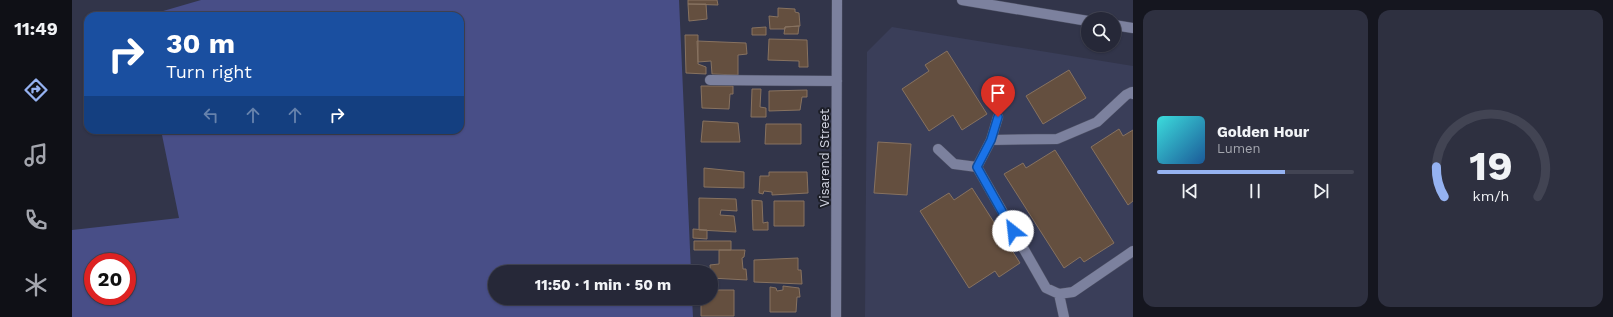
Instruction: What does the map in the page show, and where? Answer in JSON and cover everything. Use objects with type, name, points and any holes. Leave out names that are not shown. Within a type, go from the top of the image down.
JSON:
[{"type":"street","name":"Visarend Street","points":[[836,317],[837,0]]},
{"type":"street","points":[[962,0],[1081,20]]},
{"type":"street","points":[[1121,26],[1133,28]]},
{"type":"street","points":[[710,80],[837,81]]},
{"type":"street","points":[[991,140],[1058,139],[1097,122],[1126,95],[1132,92],[1133,94]]},
{"type":"street","points":[[977,167],[991,140],[998,117]]},
{"type":"street","points":[[938,149],[954,164],[977,167]]},
{"type":"street","points":[[977,167],[1046,288],[1059,294],[1072,292],[1133,251]]},
{"type":"street","points":[[1059,294],[1064,317]]},
{"type":"shaded area","points":[[201,0],[679,0],[691,265],[488,265],[488,305],[692,305],[693,317],[72,317],[72,230],[179,218],[162,134],[464,134],[464,12],[160,12]]},
{"type":"shaded area","points":[[892,27],[1133,66],[1133,317],[865,317],[867,52]]},
{"type":"building","points":[[688,0],[717,0],[718,5],[688,4]]},
{"type":"building","points":[[688,4],[706,4],[707,19],[689,21]]},
{"type":"building","points":[[778,8],[795,9],[795,12],[799,13],[800,26],[785,27],[785,29],[770,29],[769,16],[778,17]]},
{"type":"building","points":[[799,26],[798,34],[784,34],[785,27]]},
{"type":"building","points":[[766,27],[766,35],[752,35],[752,28]]},
{"type":"building","points":[[685,35],[698,35],[698,64],[706,67],[706,74],[686,73]]},
{"type":"building","points":[[769,39],[807,40],[808,67],[799,67],[799,61],[768,60]]},
{"type":"building","points":[[697,41],[746,43],[747,54],[738,55],[738,75],[712,74],[711,61],[698,62]]},
{"type":"building","points":[[947,51],[987,114],[962,130],[953,115],[929,131],[902,89],[929,71],[925,65]]},
{"type":"building","points":[[1069,70],[1086,98],[1043,124],[1026,96]]},
{"type":"building","points":[[701,86],[733,86],[733,94],[730,94],[729,109],[702,108]]},
{"type":"building","points":[[752,89],[761,89],[760,107],[766,108],[766,117],[751,117]]},
{"type":"building","points":[[807,90],[807,97],[802,97],[800,110],[769,111],[769,91]]},
{"type":"building","points":[[703,121],[738,123],[740,142],[701,142]]},
{"type":"building","points":[[766,124],[801,124],[801,144],[765,144]]},
{"type":"building","points":[[1119,129],[1123,136],[1133,130],[1133,201],[1128,205],[1091,147]]},
{"type":"building","points":[[878,142],[911,144],[907,195],[874,193]]},
{"type":"building","points":[[1055,150],[1114,243],[1084,262],[1080,257],[1064,268],[1004,174],[1023,163],[1026,168]]},
{"type":"building","points":[[704,168],[744,172],[744,188],[704,187]]},
{"type":"building","points":[[769,172],[807,172],[808,193],[772,195],[772,192],[764,191],[763,194],[759,193],[760,176],[769,176]]},
{"type":"building","points":[[972,188],[1020,263],[999,277],[995,271],[969,288],[920,211],[949,193],[954,200]]},
{"type":"building","points":[[699,198],[736,199],[737,211],[721,210],[720,215],[734,216],[736,232],[699,230]]},
{"type":"building","points":[[752,200],[762,201],[763,223],[768,222],[768,230],[753,230]]},
{"type":"building","points":[[774,201],[804,201],[804,226],[774,226]]},
{"type":"building","points":[[693,229],[707,230],[707,239],[693,238]]},
{"type":"building","points":[[694,241],[731,241],[731,250],[694,250]]},
{"type":"building","points":[[719,250],[745,250],[744,257],[742,258],[743,269],[746,269],[747,280],[718,278],[718,265],[710,265],[719,264]]},
{"type":"building","points":[[798,258],[798,270],[801,270],[802,284],[754,282],[754,260]]},
{"type":"building","points":[[783,286],[799,288],[800,297],[797,297],[796,312],[770,312],[770,287],[776,288],[777,291],[783,290]]},
{"type":"building","points":[[718,290],[734,290],[734,316],[701,316],[701,305],[718,305]]},
{"type":"route","points":[[998,117],[991,140],[977,167],[1013,231]]}]
